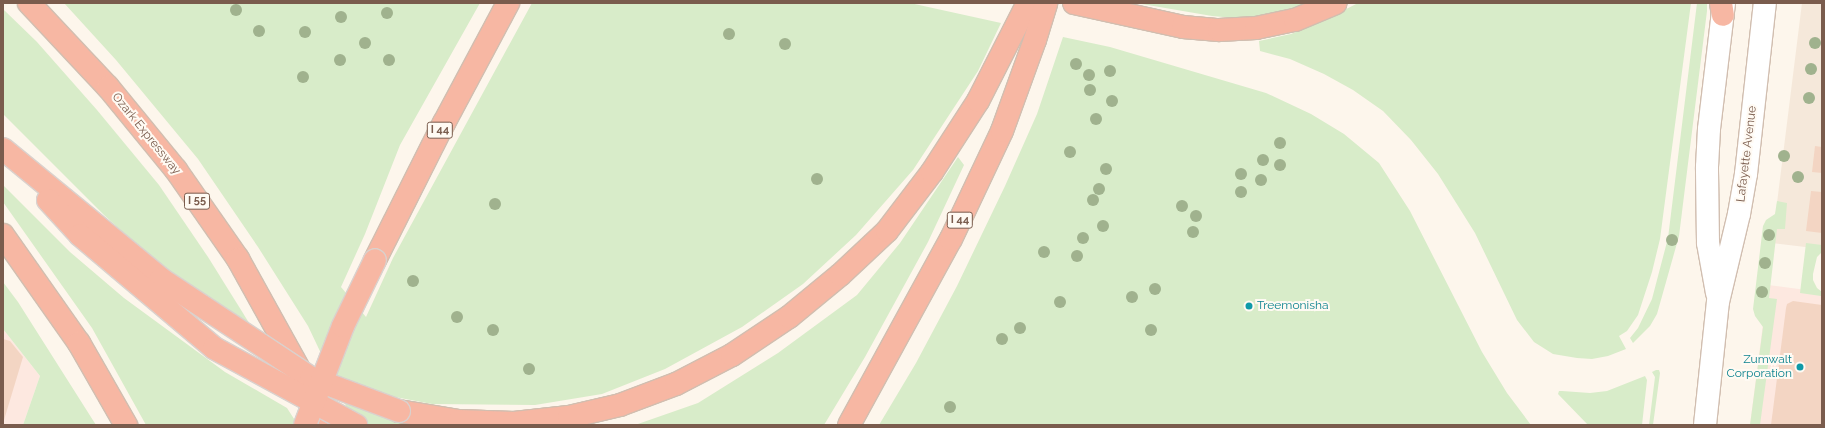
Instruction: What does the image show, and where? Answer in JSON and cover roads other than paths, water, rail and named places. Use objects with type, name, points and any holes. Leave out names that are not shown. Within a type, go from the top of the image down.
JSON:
[{"type":"highway","name":"Ozark Expressway","points":[[29,3],[108,87],[176,170],[238,259],[330,425]]},
{"type":"highway","name":"I 44","points":[[305,425],[343,326],[436,137],[508,3]]},
{"type":"highway","points":[[3,150],[161,279],[310,378],[399,411],[467,421],[514,422],[569,417],[620,405],[676,384],[732,355],[789,316],[840,275],[887,231],[932,172],[978,101],[1028,3]]},
{"type":"highway","name":"I 44","points":[[849,425],[951,238],[1002,131],[1035,40],[1046,3]]},
{"type":"highway","points":[[1074,3],[1183,27],[1219,30],[1256,28],[1295,20],[1336,3]]},
{"type":"highway","points":[[3,150],[80,235],[214,348],[356,425]]},
{"type":"highway","points":[[3,235],[79,343],[126,425]]},
{"type":"street","name":"Lafayette Avenue","points":[[1705,425],[1718,302],[1744,188],[1765,3]]},
{"type":"street","name":"Lafayette Avenue","points":[[1718,302],[1708,243],[1707,167],[1709,129],[1722,7]]},
{"type":"place","name":"Treemonisha","points":[[1249,306]]},
{"type":"place","name":"Zumwalt Corporation","points":[[1800,367]]}]
